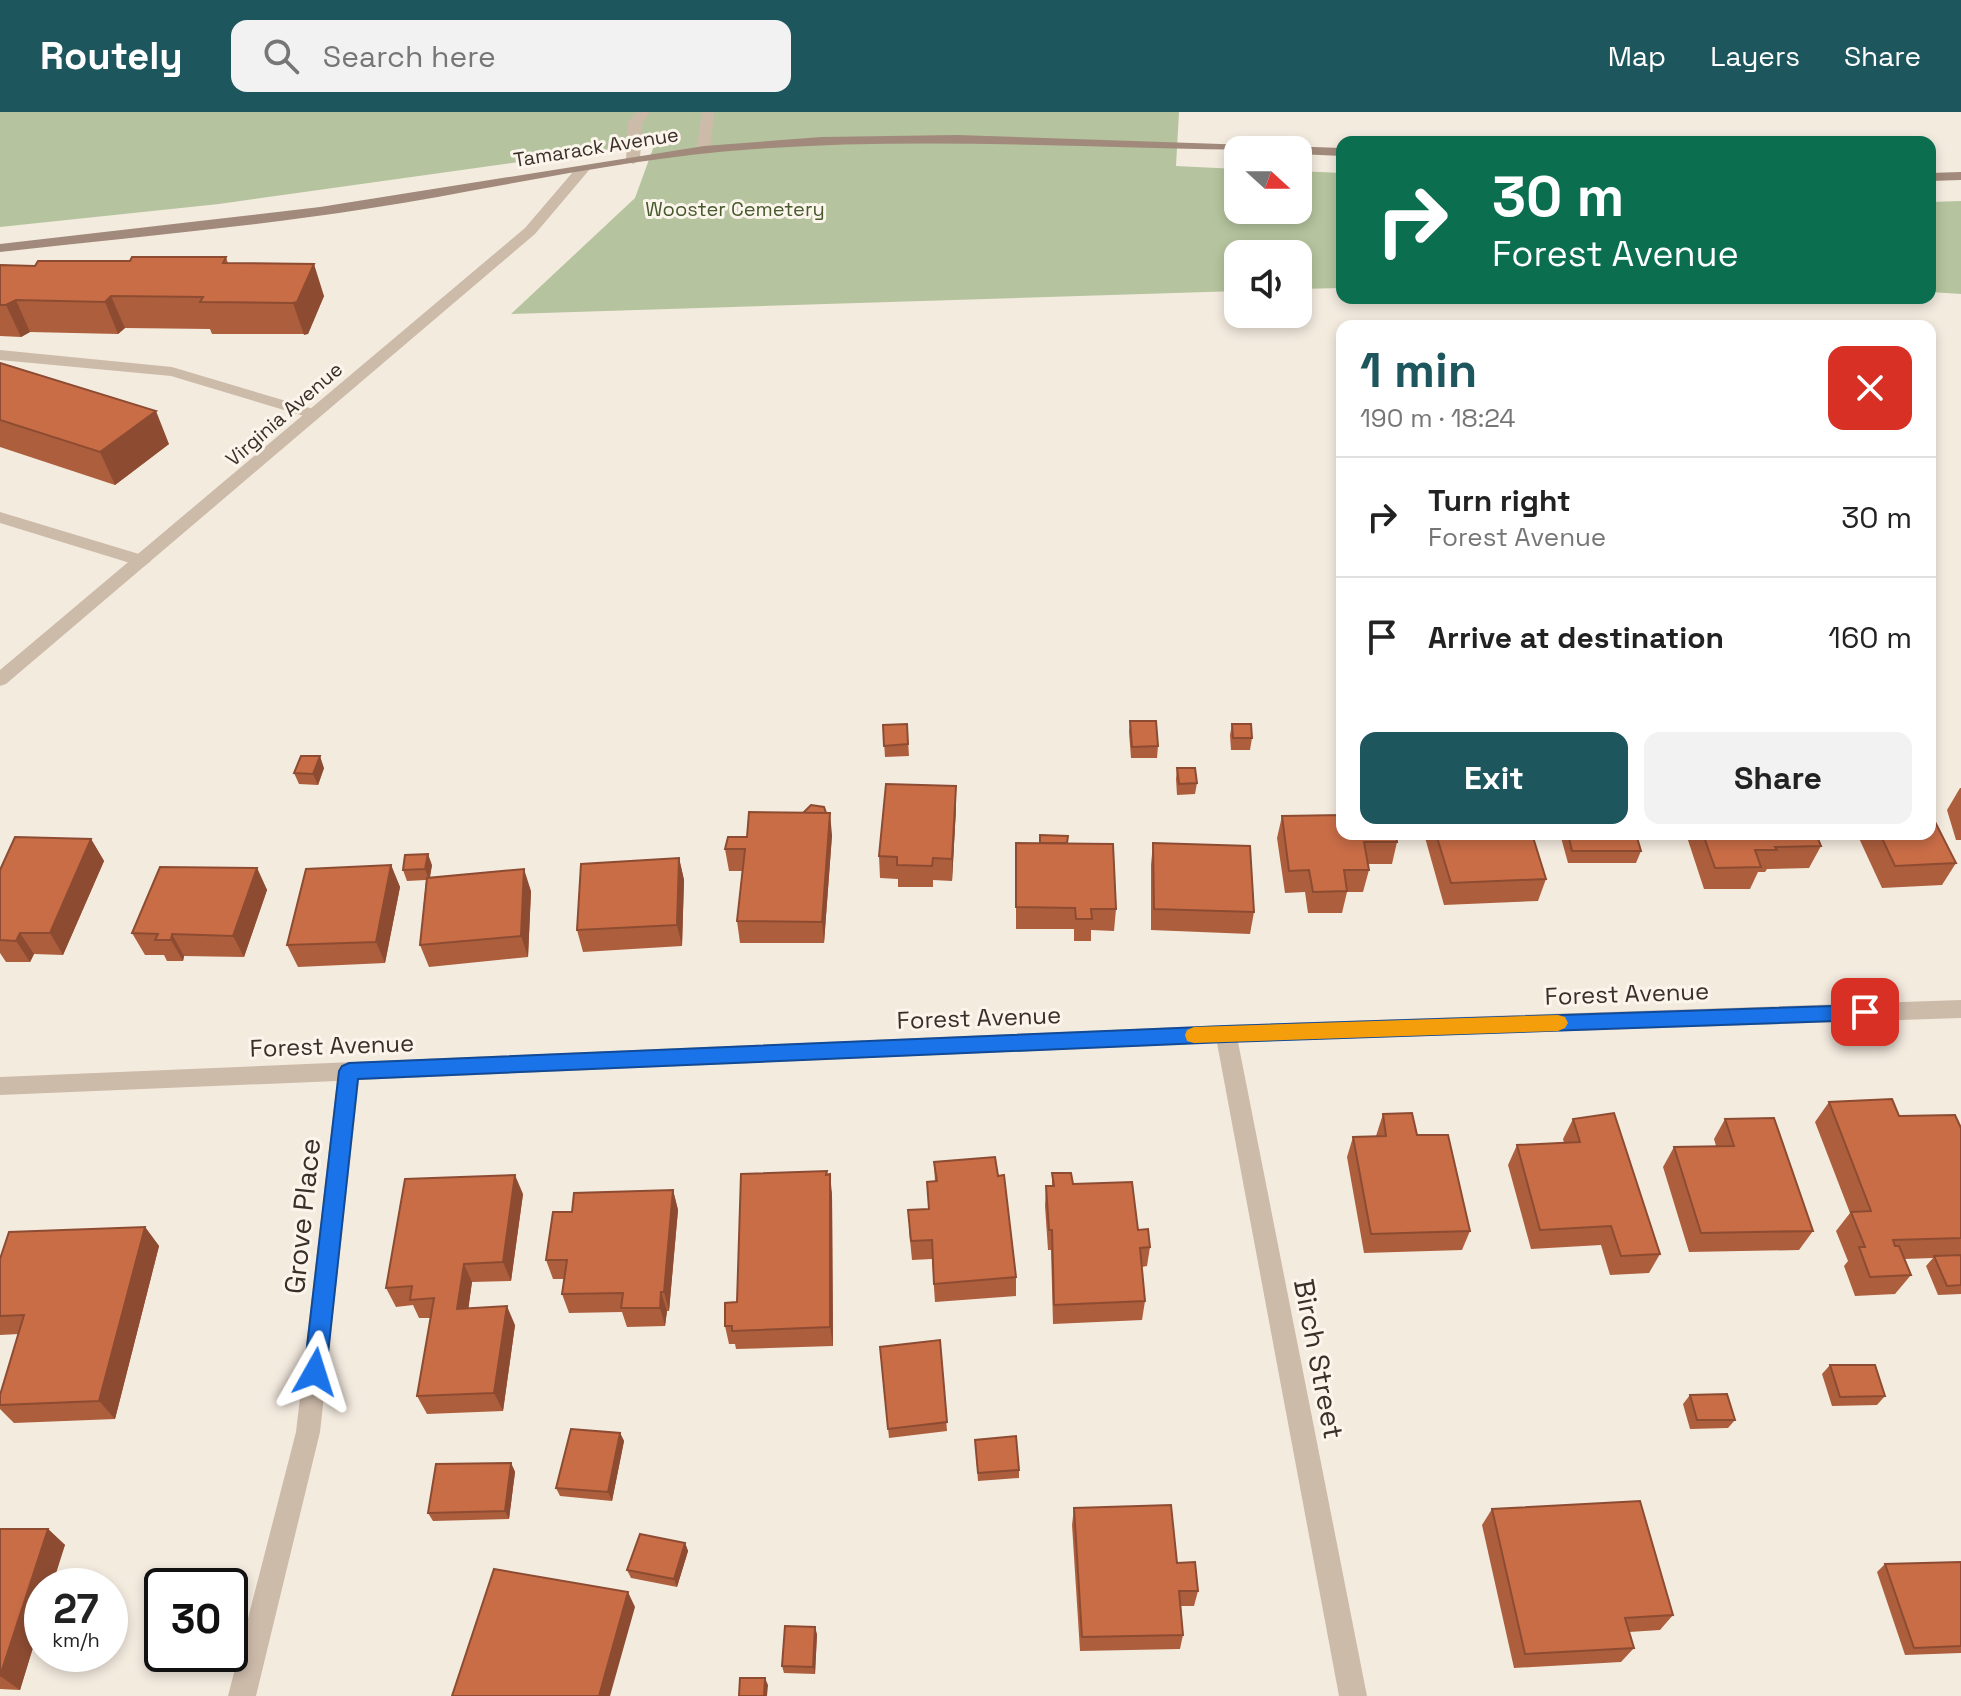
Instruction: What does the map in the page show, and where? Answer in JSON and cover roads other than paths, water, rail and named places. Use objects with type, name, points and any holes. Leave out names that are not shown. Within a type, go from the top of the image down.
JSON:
[{"type":"street","points":[[633,160],[635,122],[644,112]]},
{"type":"street","points":[[703,151],[708,112]]},
{"type":"street","name":"Tamarack Avenue","points":[[0,248],[363,205],[633,160],[752,145],[881,140],[1101,142],[1224,147]]},
{"type":"street","name":"Tamarack Avenue","points":[[1312,151],[1336,152]]},
{"type":"street","name":"Virginia Avenue","points":[[0,680],[530,231],[583,169]]},
{"type":"street","points":[[1936,177],[1961,176]]},
{"type":"street","points":[[0,355],[172,372],[314,414]]},
{"type":"street","points":[[0,517],[143,561]]},
{"type":"street","name":"Forest Avenue","points":[[0,1086],[1226,1034],[1961,1009]]},
{"type":"street","name":"Birch Street","points":[[1226,1034],[1353,1696]]},
{"type":"street","name":"Grove Place","points":[[242,1696],[308,1432],[349,1071]]},
{"type":"park label","name":"Wooster Cemetery","points":[[735,209]]}]
